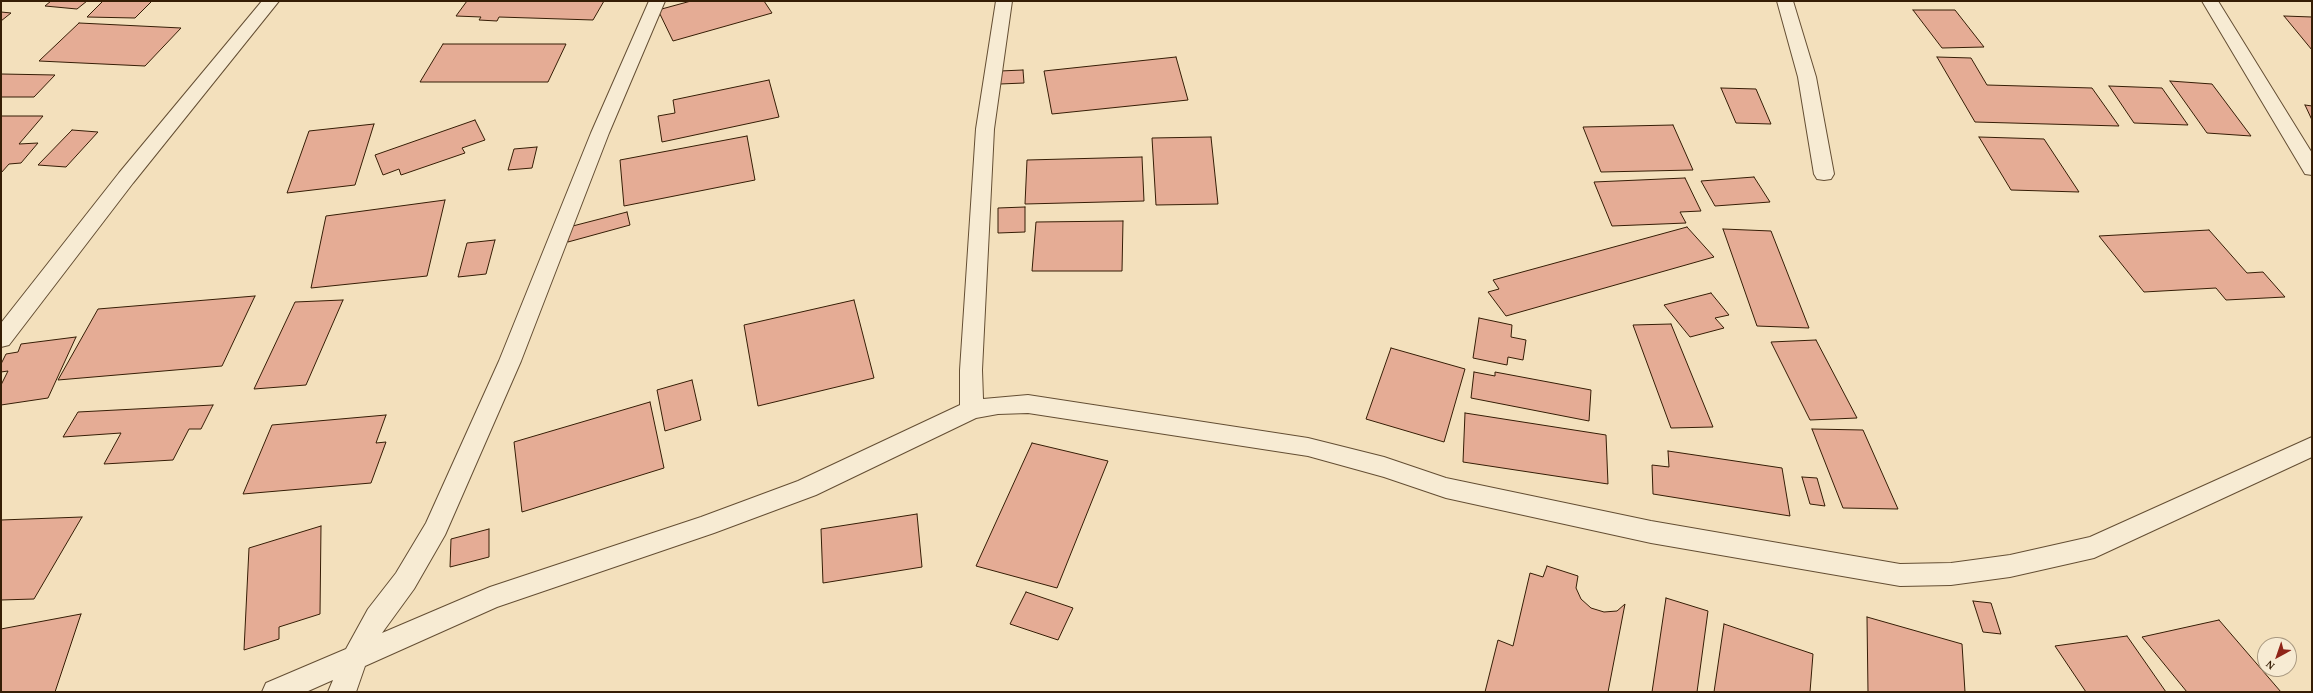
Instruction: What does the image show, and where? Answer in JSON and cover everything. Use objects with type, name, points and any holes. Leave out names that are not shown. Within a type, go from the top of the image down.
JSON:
[{"type":"street","points":[[1,339],[126,178],[271,1]]},
{"type":"street","points":[[342,692],[354,659],[377,617],[405,581],[436,528],[510,361],[600,133],[657,1]]},
{"type":"street","points":[[972,410],[971,370],[985,129],[1004,1]]},
{"type":"street","points":[[1785,1],[1807,77],[1824,174]]},
{"type":"street","points":[[2210,1],[2312,169]]},
{"type":"street","points":[[276,692],[490,598],[705,526],[808,488],[972,410],[1028,404],[1308,447],[1384,467],[1453,490],[1651,532],[1900,574],[1951,574],[2010,566],[2094,548],[2312,446]]},
{"type":"building","points":[[51,1],[87,1],[77,9],[45,6]]},
{"type":"building","points":[[103,1],[152,1],[135,18],[87,17]]},
{"type":"building","points":[[467,1],[604,1],[593,20],[499,17],[497,21],[479,20],[481,17],[456,16]]},
{"type":"building","points":[[691,1],[764,1],[772,13],[673,41],[658,10]]},
{"type":"building","points":[[1913,10],[1955,10],[1984,47],[1942,48]]},
{"type":"building","points":[[1,12],[11,13],[1,21]]},
{"type":"building","points":[[2284,16],[2312,17],[2312,50]]},
{"type":"building","points":[[79,23],[181,28],[145,66],[39,61]]},
{"type":"building","points":[[443,44],[566,44],[548,82],[420,82]]},
{"type":"building","points":[[1176,57],[1188,100],[1052,114],[1044,71]]},
{"type":"building","points":[[1937,57],[1971,58],[1987,85],[2092,88],[2119,126],[1975,122]]},
{"type":"building","points":[[1023,70],[1024,83],[1000,84],[1000,71]]},
{"type":"building","points":[[1,74],[55,75],[34,97],[1,97]]},
{"type":"building","points":[[769,80],[779,117],[662,142],[658,116],[675,113],[673,100]]},
{"type":"building","points":[[2170,81],[2212,84],[2251,136],[2207,133]]},
{"type":"building","points":[[2109,86],[2162,88],[2188,125],[2134,123]]},
{"type":"building","points":[[1721,88],[1756,89],[1771,124],[1736,123]]},
{"type":"building","points":[[2305,105],[2312,106],[2312,120]]},
{"type":"building","points":[[1,116],[43,116],[19,144],[38,143],[21,163],[9,164],[1,173]]},
{"type":"building","points":[[475,120],[485,140],[462,148],[465,153],[401,175],[399,169],[383,175],[375,155]]},
{"type":"building","points":[[374,124],[355,185],[287,193],[309,131]]},
{"type":"building","points":[[1673,125],[1693,170],[1601,172],[1583,127]]},
{"type":"building","points":[[72,130],[98,132],[66,167],[38,165]]},
{"type":"building","points":[[747,136],[755,180],[624,206],[620,160]]},
{"type":"building","points":[[1211,137],[1218,204],[1156,205],[1152,138]]},
{"type":"building","points":[[1979,137],[2044,139],[2079,192],[2011,190]]},
{"type":"building","points":[[537,147],[532,168],[508,170],[514,149]]},
{"type":"building","points":[[1142,157],[1144,201],[1025,204],[1027,160]]},
{"type":"building","points":[[1754,177],[1770,202],[1715,206],[1701,181]]},
{"type":"building","points":[[1685,178],[1701,211],[1680,212],[1686,223],[1612,226],[1594,182]]},
{"type":"building","points":[[445,200],[427,276],[311,288],[326,216]]},
{"type":"building","points":[[1025,207],[1025,232],[998,233],[998,208]]},
{"type":"building","points":[[627,212],[630,225],[568,242],[565,228]]},
{"type":"building","points":[[1123,221],[1122,271],[1032,271],[1036,222]]},
{"type":"building","points":[[1687,227],[1714,257],[1506,316],[1488,292],[1499,289],[1493,280]]},
{"type":"building","points":[[1723,229],[1771,231],[1809,328],[1757,326]]},
{"type":"building","points":[[2209,230],[2247,273],[2263,272],[2285,297],[2226,300],[2216,288],[2144,292],[2099,236]]},
{"type":"building","points":[[495,240],[486,274],[458,277],[467,243]]},
{"type":"building","points":[[1711,293],[1729,315],[1715,318],[1724,328],[1690,337],[1664,305]]},
{"type":"building","points":[[255,296],[222,366],[58,380],[98,309]]},
{"type":"building","points":[[343,300],[306,385],[254,389],[295,302]]},
{"type":"building","points":[[854,300],[874,378],[758,406],[744,325]]},
{"type":"building","points":[[1479,318],[1512,325],[1511,337],[1526,340],[1523,360],[1508,357],[1507,365],[1473,358]]},
{"type":"building","points":[[1671,324],[1713,427],[1671,428],[1633,325]]},
{"type":"building","points":[[76,337],[48,398],[1,405],[1,385],[8,371],[1,372],[1,364],[6,354],[18,352],[21,344]]},
{"type":"building","points":[[1816,340],[1857,418],[1810,420],[1771,342]]},
{"type":"building","points":[[1391,348],[1465,369],[1444,442],[1366,419]]},
{"type":"building","points":[[1474,372],[1495,376],[1495,372],[1591,390],[1589,421],[1471,398]]},
{"type":"building","points":[[692,380],[701,420],[665,431],[657,390]]},
{"type":"building","points":[[650,402],[664,468],[522,512],[514,442]]},
{"type":"building","points":[[213,405],[201,429],[189,429],[173,460],[104,464],[121,433],[63,437],[78,412]]},
{"type":"building","points":[[1465,413],[1606,435],[1608,484],[1463,462]]},
{"type":"building","points":[[386,415],[376,443],[386,442],[371,483],[243,494],[272,425]]},
{"type":"building","points":[[1812,429],[1863,430],[1898,509],[1843,508]]},
{"type":"building","points":[[1032,443],[1108,461],[1057,588],[976,566]]},
{"type":"building","points":[[1668,451],[1782,468],[1790,516],[1653,494],[1652,465],[1669,467]]},
{"type":"building","points":[[1802,477],[1817,478],[1825,506],[1810,504]]},
{"type":"building","points":[[917,514],[922,567],[823,583],[821,529]]},
{"type":"building","points":[[82,517],[34,599],[1,600],[1,520]]},
{"type":"building","points":[[321,526],[320,614],[279,627],[279,639],[244,650],[249,548]]},
{"type":"building","points":[[489,529],[489,557],[450,567],[451,539]]},
{"type":"building","points":[[1547,566],[1578,576],[1576,588],[1581,599],[1591,608],[1604,612],[1617,611],[1625,604],[1608,692],[1485,692],[1498,640],[1513,646],[1530,573],[1543,577]]},
{"type":"building","points":[[1026,592],[1073,608],[1058,640],[1010,624]]},
{"type":"building","points":[[1666,598],[1708,611],[1697,692],[1652,692]]},
{"type":"building","points":[[1973,601],[1991,603],[2001,634],[1983,632]]},
{"type":"building","points":[[81,614],[55,692],[1,692],[1,629]]},
{"type":"building","points":[[1867,617],[1962,644],[1965,692],[1868,692]]},
{"type":"building","points":[[2219,620],[2257,664],[2257,677],[2268,677],[2281,692],[2187,692],[2142,637]]},
{"type":"building","points":[[1724,624],[1813,654],[1810,692],[1714,692]]},
{"type":"building","points":[[2127,636],[2166,692],[2086,692],[2055,646]]}]
